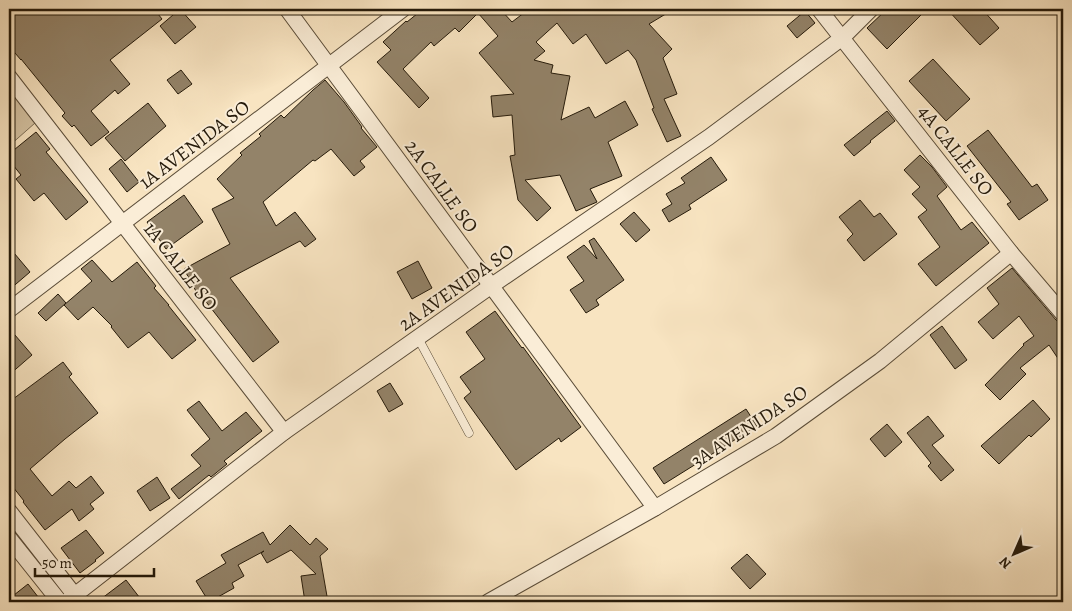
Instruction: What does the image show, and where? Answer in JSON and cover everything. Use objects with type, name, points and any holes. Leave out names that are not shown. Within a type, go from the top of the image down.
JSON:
[{"type":"street","name":"2A CALLE SO","points":[[287,9],[655,508]]},
{"type":"street","name":"1A AVENIDA SO","points":[[9,310],[403,9]]},
{"type":"street","name":"4A CALLE SO","points":[[819,9],[1011,253],[1063,314]]},
{"type":"street","name":"2A AVENIDA SO","points":[[74,600],[284,432],[491,286],[709,137],[842,38],[871,9]]},
{"type":"street","name":"1A CALLE SO","points":[[9,76],[284,432]]},
{"type":"street","name":"3A AVENIDA SO","points":[[488,602],[655,508],[776,436],[880,361],[1011,253]]},
{"type":"street","points":[[9,511],[74,600]]},
{"type":"street","points":[[9,538],[60,602]]},
{"type":"lane","points":[[418,338],[469,433]]},
{"type":"shaded area","points":[[9,85],[35,123],[9,146]]},
{"type":"building","points":[[9,9],[154,9],[162,19],[110,60],[130,84],[118,94],[115,90],[91,111],[109,132],[91,146],[74,125],[72,127],[62,116],[65,113],[9,46]]},
{"type":"building","points":[[180,9],[196,27],[175,44],[160,26]]},
{"type":"building","points":[[423,9],[500,9],[512,22],[529,9],[674,9],[649,24],[672,49],[663,58],[677,94],[664,99],[681,136],[667,142],[652,109],[654,108],[636,60],[628,50],[606,64],[586,34],[573,44],[557,23],[536,42],[545,51],[534,60],[553,65],[551,73],[570,76],[561,120],[589,107],[595,118],[625,101],[638,125],[608,142],[622,176],[590,189],[597,202],[576,211],[560,175],[525,180],[551,208],[537,221],[518,200],[510,156],[515,155],[512,115],[493,117],[491,96],[514,94],[479,53],[498,36],[478,13],[459,32],[455,28],[434,46],[431,42],[403,69],[429,98],[419,108],[377,62],[391,50],[383,42],[406,21]]},
{"type":"building","points":[[887,9],[927,9],[887,49],[867,28]]},
{"type":"building","points":[[947,9],[982,9],[999,28],[980,45]]},
{"type":"building","points":[[805,11],[815,23],[797,38],[787,26]]},
{"type":"building","points":[[933,59],[970,99],[946,121],[909,81]]},
{"type":"building","points":[[181,70],[192,84],[178,94],[167,80]]},
{"type":"building","points":[[325,80],[344,102],[361,128],[377,147],[360,161],[365,167],[354,176],[331,149],[315,161],[313,160],[263,202],[276,226],[295,212],[316,239],[305,247],[300,241],[230,278],[279,342],[253,362],[200,294],[198,295],[184,269],[230,244],[212,209],[234,198],[217,179],[242,155],[240,153],[261,136],[259,134],[281,115],[284,118]]},
{"type":"building","points":[[148,103],[166,126],[125,161],[105,138]]},
{"type":"building","points":[[887,111],[895,121],[854,156],[844,145]]},
{"type":"building","points":[[988,130],[1032,187],[1037,184],[1048,200],[1019,220],[1007,204],[1011,202],[967,146]]},
{"type":"building","points":[[36,132],[50,149],[46,152],[88,202],[66,220],[44,193],[34,201],[16,179],[21,175],[9,160],[9,154]]},
{"type":"building","points":[[920,155],[947,187],[937,196],[961,230],[972,222],[989,243],[936,286],[918,264],[940,247],[918,217],[927,210],[912,194],[920,187],[904,170]]},
{"type":"building","points":[[711,157],[727,180],[689,205],[691,209],[669,222],[662,210],[672,204],[666,194],[685,183],[681,178]]},
{"type":"building","points":[[121,159],[139,182],[127,192],[109,169]]},
{"type":"building","points":[[184,195],[203,222],[166,249],[147,222]]},
{"type":"building","points":[[860,200],[874,217],[880,213],[897,234],[864,261],[847,240],[853,234],[839,217]]},
{"type":"building","points":[[634,212],[650,230],[636,242],[620,224]]},
{"type":"building","points":[[594,238],[624,280],[596,300],[599,305],[586,313],[570,290],[584,281],[567,257],[584,245],[597,259],[589,241]]},
{"type":"building","points":[[9,247],[30,272],[9,290]]},
{"type":"building","points":[[92,260],[112,282],[137,262],[156,286],[154,288],[196,340],[172,359],[149,332],[128,348],[112,326],[93,307],[78,320],[64,305],[92,281],[81,269]]},
{"type":"building","points":[[418,261],[432,288],[412,299],[397,272]]},
{"type":"building","points":[[1012,268],[1056,320],[1063,325],[1063,366],[1049,345],[1020,368],[1026,374],[1000,400],[985,385],[1023,344],[1034,336],[1019,316],[993,339],[978,322],[999,304],[987,288]]},
{"type":"building","points":[[58,294],[66,303],[46,321],[38,313]]},
{"type":"building","points":[[495,311],[581,427],[561,442],[559,438],[516,470],[464,398],[471,392],[460,377],[485,359],[466,332]]},
{"type":"building","points":[[942,326],[967,360],[955,369],[930,335]]},
{"type":"building","points":[[9,328],[32,355],[9,375]]},
{"type":"building","points":[[63,362],[72,374],[69,377],[98,413],[30,469],[52,496],[69,481],[76,488],[91,476],[104,493],[90,504],[94,509],[79,521],[72,509],[45,530],[9,482],[9,402]]},
{"type":"building","points":[[390,383],[403,404],[389,412],[377,391]]},
{"type":"building","points":[[1033,400],[1050,419],[1031,437],[1029,435],[999,464],[981,446]]},
{"type":"building","points":[[199,401],[222,431],[246,412],[262,431],[224,461],[227,464],[211,477],[209,475],[179,499],[171,489],[201,466],[191,455],[210,439],[187,410]]},
{"type":"building","points":[[746,409],[757,426],[664,484],[653,468]]},
{"type":"building","points":[[928,416],[944,436],[932,445],[954,470],[941,481],[928,466],[931,463],[907,433]]},
{"type":"building","points":[[887,424],[902,442],[885,457],[870,439]]},
{"type":"building","points":[[157,477],[170,498],[150,511],[137,491]]},
{"type":"building","points":[[290,525],[310,545],[316,538],[328,549],[320,556],[328,602],[305,602],[301,576],[316,574],[291,550],[267,563],[261,553],[264,551],[238,565],[244,576],[232,583],[234,588],[209,602],[196,581],[226,563],[221,555],[263,532],[270,545]]},
{"type":"building","points":[[86,530],[104,553],[80,573],[61,548]]},
{"type":"building","points":[[747,554],[766,574],[750,589],[731,568]]},
{"type":"building","points":[[126,580],[143,602],[97,602]]},
{"type":"building","points":[[28,584],[42,602],[9,602],[9,599]]}]
